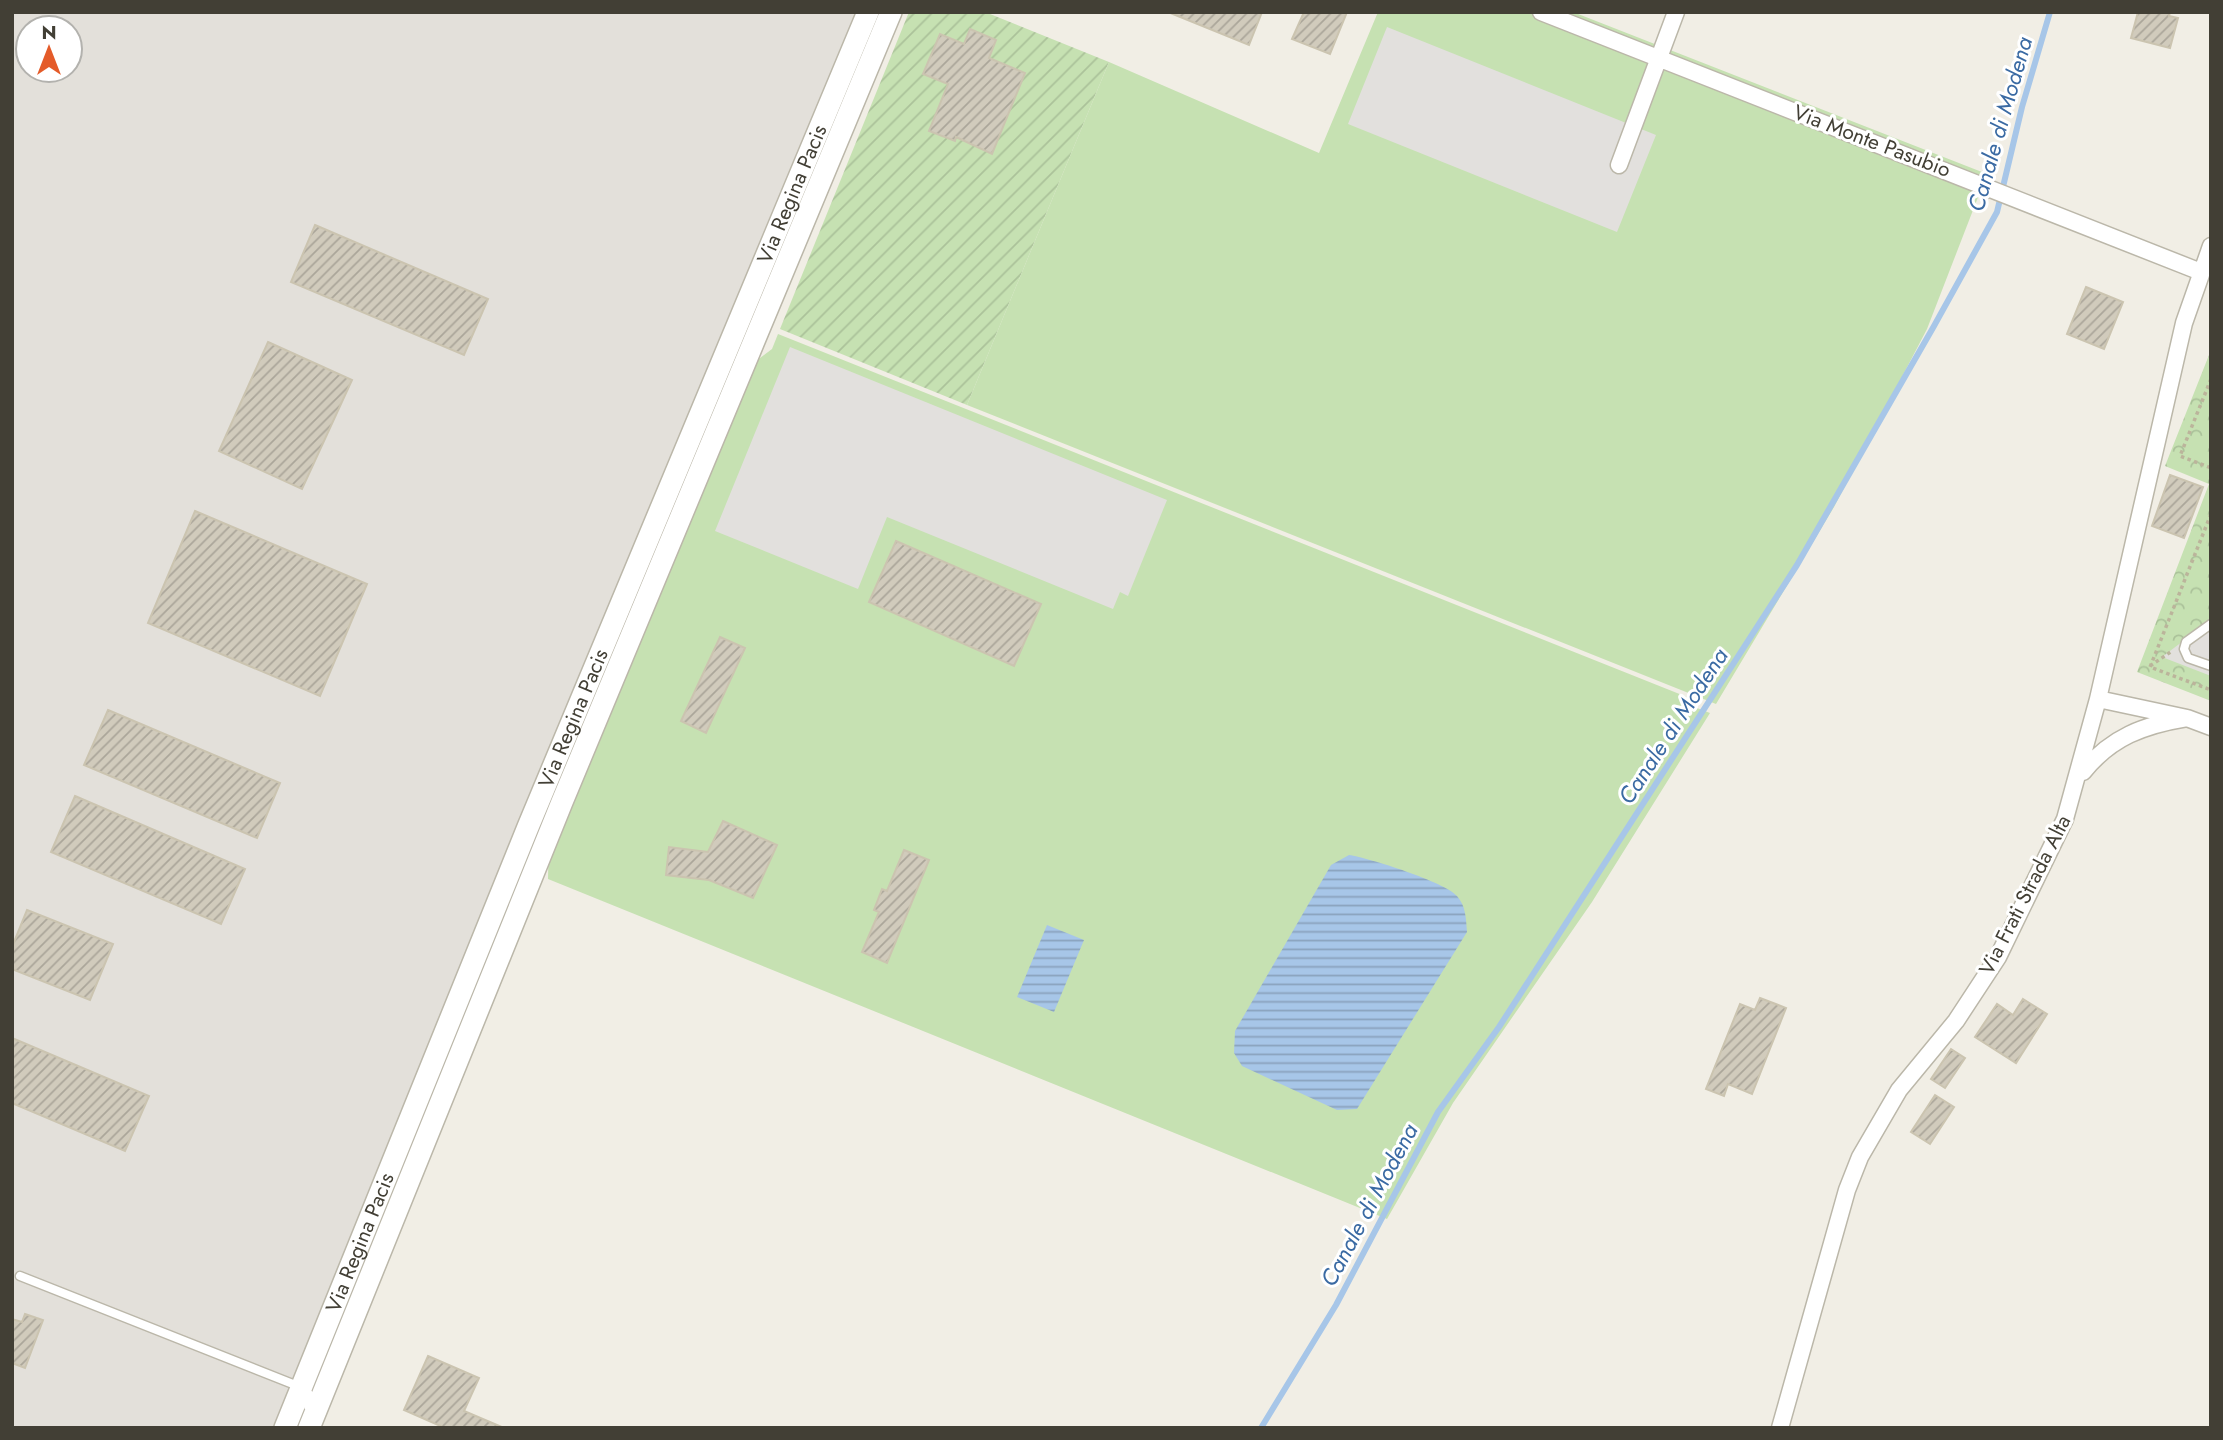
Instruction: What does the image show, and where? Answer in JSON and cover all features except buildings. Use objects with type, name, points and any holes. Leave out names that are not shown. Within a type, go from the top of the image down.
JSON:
[{"type":"street","name":"Via Regina Pacis","points":[[285,1428],[528,827],[868,12]]},
{"type":"street","name":"Via Regina Pacis","points":[[309,1428],[696,480],[891,12]]},
{"type":"street","name":"Via Monte Pasubio","points":[[1541,12],[2201,272]]},
{"type":"street","points":[[1619,165],[1676,12]]},
{"type":"street","name":"Via Frati Strada Alta","points":[[1780,1428],[1847,1190],[1860,1157],[1899,1090],[1956,1021],[1998,957],[2048,858],[2079,776],[2184,323],[2211,246]]},
{"type":"street","points":[[2098,699],[2187,718],[2211,727]]},
{"type":"street","points":[[2079,776],[2098,754],[2131,732],[2151,724],[2187,718]]},
{"type":"lane","points":[[696,480],[688,466],[763,284],[759,270]]},
{"type":"lane","points":[[2211,624],[2186,642],[2183,649],[2188,658],[2211,666]]},
{"type":"lane","points":[[20,1276],[303,1388],[311,1396],[301,1428]]},
{"type":"path","points":[[2211,379],[2180,456],[2211,468]]},
{"type":"path","points":[[2150,667],[2211,514]]},
{"type":"path","points":[[2150,667],[2186,642]]},
{"type":"path","points":[[2150,667],[2211,690]]},
{"type":"shaded area","points":[[12,12],[861,12],[275,1428],[12,1428]]},
{"type":"shaded area","points":[[1387,27],[1656,135],[1617,232],[1348,124]]},
{"type":"shaded area","points":[[790,347],[1167,500],[1128,596],[1120,592],[1113,609],[887,517],[858,589],[715,531]]},
{"type":"shaded area","points":[[2211,620],[2211,676],[2162,657]]},
{"type":"green space","points":[[909,12],[985,12],[1109,62],[967,405],[780,329]]},
{"type":"green space","points":[[1378,12],[1573,12],[1987,174],[1927,329],[1834,507],[1716,704],[967,405],[1109,62],[1319,153]]},
{"type":"green space","points":[[778,334],[1687,697],[1684,703],[1710,713],[1592,902],[1453,1103],[1387,1219],[548,879],[549,830],[730,381],[772,349]]},
{"type":"green space","points":[[2211,350],[2211,701],[2137,672],[2209,484],[2165,466]]},
{"type":"water","points":[[1349,855],[1406,871],[1450,890],[1462,904],[1467,932],[1357,1109],[1337,1110],[1242,1066],[1234,1053],[1235,1031],[1331,865]]},
{"type":"water","points":[[1047,925],[1084,940],[1054,1012],[1017,997]]},
{"type":"waterway","name":"Canale di Modena","points":[[1261,1428],[1336,1305],[1438,1112],[1499,1027],[1797,565],[1934,326],[1997,212],[2022,107],[2050,12]]}]
